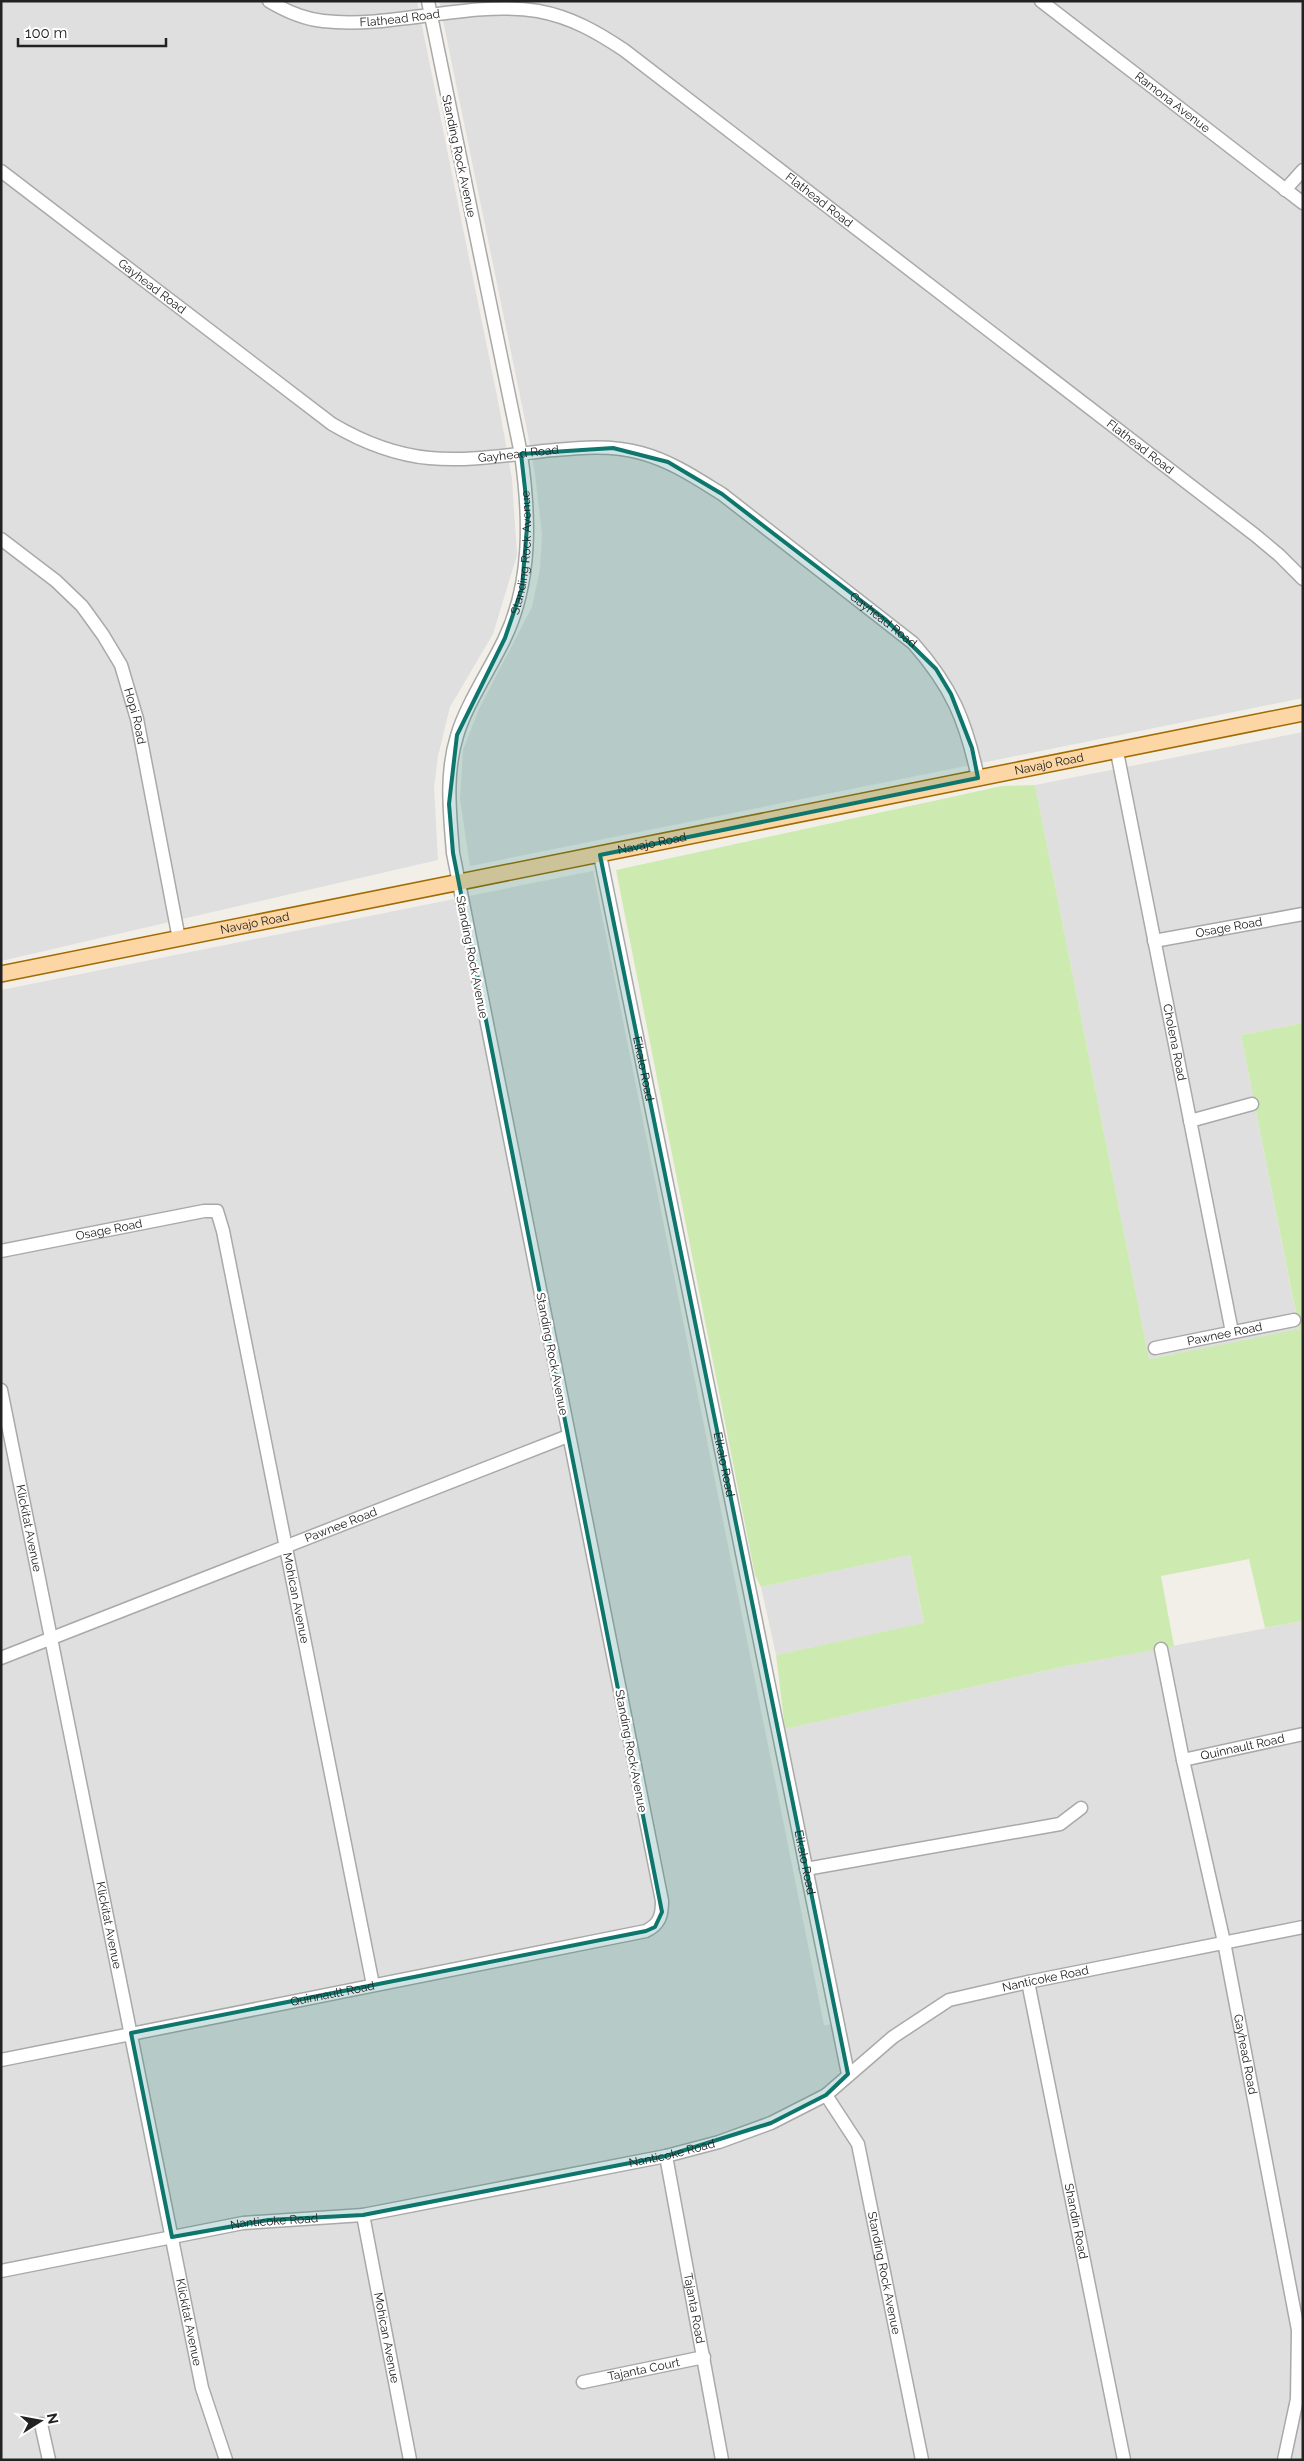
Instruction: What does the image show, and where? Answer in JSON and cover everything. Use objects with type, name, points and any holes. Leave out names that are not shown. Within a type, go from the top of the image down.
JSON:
[{"type":"main road","name":"Navajo Road","points":[[1,974],[1303,714]]},
{"type":"street","name":"Flathead Road","points":[[269,1],[281,8],[321,21],[363,21],[490,9],[538,11],[582,24],[601,34],[1247,529],[1279,555],[1303,579]]},
{"type":"street","name":"Standing Rock Avenue","points":[[428,1],[521,454],[528,515],[527,549],[522,588],[505,638],[457,735],[451,764],[449,804],[458,883],[662,1901],[659,1921]]},
{"type":"street","name":"Ramona Avenue","points":[[1041,1],[1303,203]]},
{"type":"street","points":[[1285,190],[1303,170]]},
{"type":"street","name":"Gayhead Road","points":[[1,171],[332,424],[354,438],[400,455],[423,459],[464,460],[580,447],[613,448],[641,452],[668,462],[722,494],[913,643],[936,669],[951,694],[964,723],[978,778]]},
{"type":"street","name":"Hopi Road","points":[[1,540],[56,582],[82,606],[104,634],[121,666],[137,719],[179,939]]},
{"type":"street","name":"Cholena Road","points":[[1117,752],[1232,1332]]},
{"type":"street","name":"Elkalo Road","points":[[600,855],[848,2074]]},
{"type":"street","name":"Osage Road","points":[[1154,941],[1303,914]]},
{"type":"street","points":[[1190,1121],[1252,1104]]},
{"type":"street","name":"Osage Road","points":[[1,1251],[204,1211],[216,1211]]},
{"type":"street","name":"Mohican Avenue","points":[[216,1211],[223,1231],[284,1547],[374,1985]]},
{"type":"street","name":"Pawnee Road","points":[[1154,1348],[1294,1320]]},
{"type":"street","name":"Klickitat Avenue","points":[[1,1390],[202,2388],[226,2460]]},
{"type":"street","name":"Pawnee Road","points":[[1,1658],[568,1436]]},
{"type":"street","name":"Gayhead Road","points":[[1161,1649],[1183,1760],[1224,1942],[1298,2330],[1296,2399],[1284,2460]]},
{"type":"street","name":"Quinnault Road","points":[[1183,1760],[1303,1734]]},
{"type":"street","points":[[806,1869],[1060,1824],[1081,1808]]},
{"type":"street","name":"Quinnault Road","points":[[1,2060],[646,1931],[655,1927],[659,1921]]},
{"type":"street","name":"Nanticoke Road","points":[[1,2271],[268,2220],[363,2215],[666,2156],[719,2142],[771,2123],[826,2095],[892,2036],[949,2000],[1028,1982],[1303,1927]]},
{"type":"street","name":"Shandin Road","points":[[1028,1982],[1124,2460]]},
{"type":"street","name":"Standing Rock Avenue","points":[[826,2095],[858,2144],[922,2460]]},
{"type":"street","name":"Tajanta Road","points":[[666,2156],[722,2460]]},
{"type":"street","name":"Mohican Avenue","points":[[363,2215],[410,2460]]},
{"type":"street","name":"Tajanta Court","points":[[583,2382],[704,2357]]},
{"type":"street","points":[[41,2424],[49,2460]]},
{"type":"highlighted area","points":[[613,448],[668,462],[722,494],[885,619],[936,669],[951,694],[972,748],[978,778],[600,855],[848,2074],[826,2095],[771,2123],[666,2156],[363,2215],[268,2220],[172,2237],[131,2033],[646,1931],[655,1927],[662,1912],[453,853],[449,804],[457,735],[505,638],[522,588],[528,515],[521,454]]},
{"type":"shaded area","points":[[1,1],[417,1],[499,406],[512,479],[517,555],[493,634],[450,707],[438,756],[434,787],[438,860],[1,961]]},
{"type":"shaded area","points":[[439,1],[1303,1],[1303,698],[470,866],[460,799],[463,750],[479,709],[532,607],[540,569],[542,534],[535,474],[526,425]]},
{"type":"shaded area","points":[[1303,732],[1303,1023],[1241,1035],[1299,1330],[1149,1359],[1035,785]]},
{"type":"shaded area","points":[[593,871],[824,2025],[842,2024],[785,1729],[1062,1667],[1303,1621],[1303,2460],[1,2460],[1,990]]},
{"type":"shaded area","points":[[910,1555],[924,1624],[776,1655],[761,1587]]},
{"type":"green space","points":[[1035,785],[1149,1359],[1299,1329],[1241,1035],[1303,1023],[1303,1621],[1265,1628],[1249,1559],[1161,1576],[1174,1646],[1062,1667],[785,1729],[776,1655],[924,1623],[910,1555],[761,1587],[755,1575],[616,870],[1002,786]]}]
